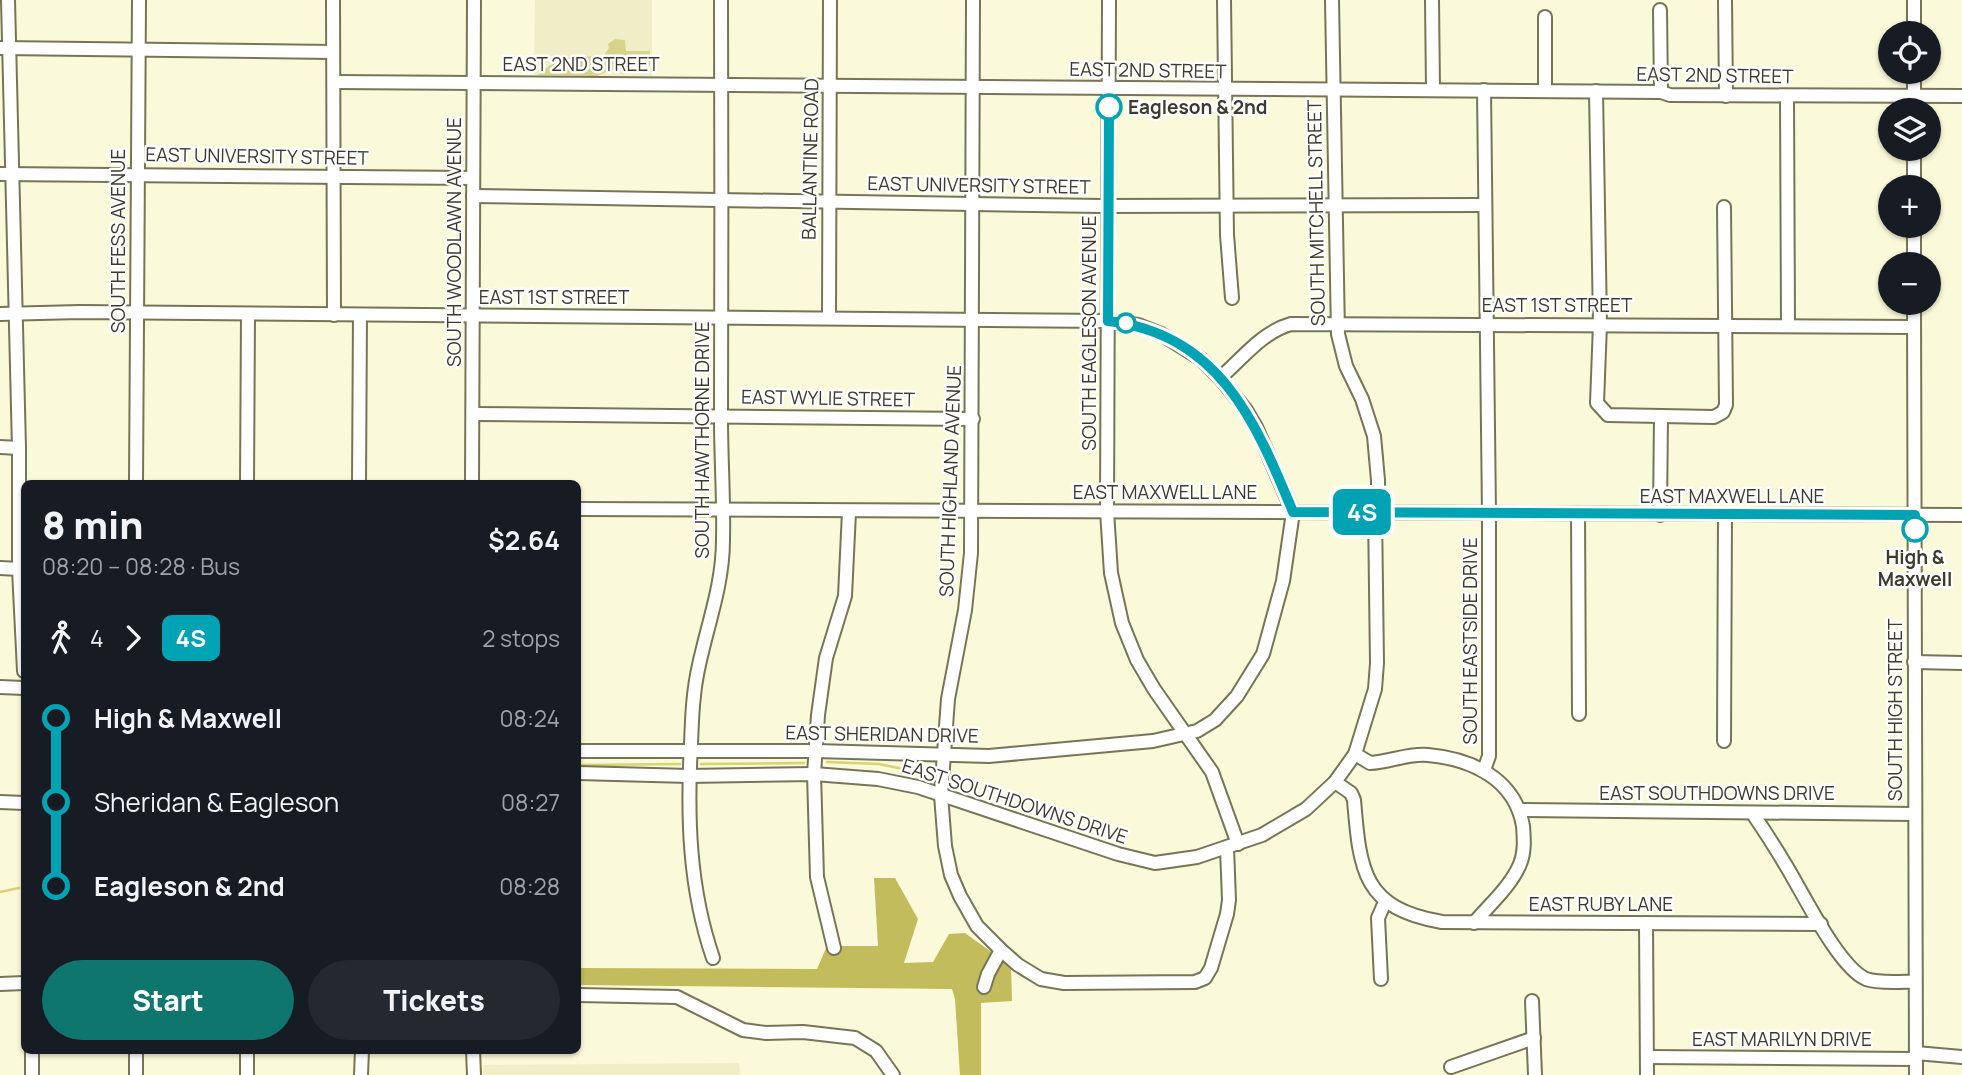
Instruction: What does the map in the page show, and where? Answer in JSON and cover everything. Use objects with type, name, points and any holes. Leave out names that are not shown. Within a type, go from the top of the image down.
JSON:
[{"type":"street","points":[[8,0],[4,48],[6,174],[15,312],[21,486]]},
{"type":"street","name":"SOUTH FESS AVENUE","points":[[136,480],[139,0]]},
{"type":"street","points":[[333,0],[334,315]]},
{"type":"street","name":"SOUTH WOODLAWN AVENUE","points":[[472,480],[474,0]]},
{"type":"street","name":"SOUTH HAWTHORNE DRIVE","points":[[713,958],[703,929],[690,852],[689,776],[693,699],[698,665],[717,596],[723,541],[721,0]]},
{"type":"street","name":"BALLANTINE ROAD","points":[[829,318],[830,0]]},
{"type":"street","name":"SOUTH HIGHLAND AVENUE","points":[[972,0],[971,553],[965,610],[948,699],[943,756],[941,795],[951,875],[977,926],[1001,950],[1035,976],[1052,981],[1195,982],[1205,978],[1211,968],[1215,949]]},
{"type":"street","name":"SOUTH EAGLESON AVENUE","points":[[1109,0],[1107,511],[1111,573],[1122,623],[1136,660],[1212,772],[1232,846],[1227,914],[1215,949]]},
{"type":"street","points":[[1224,0],[1226,206],[1232,298]]},
{"type":"street","name":"SOUTH MITCHELL STREET","points":[[1332,0],[1337,323],[1343,356],[1374,436],[1378,480],[1375,689],[1355,754],[1335,782]]},
{"type":"street","points":[[1432,0],[1433,89]]},
{"type":"street","points":[[1725,0],[1726,96]]},
{"type":"street","points":[[1914,0],[1914,21]]},
{"type":"street","points":[[1660,10],[1661,92]]},
{"type":"street","points":[[1545,17],[1545,91]]},
{"type":"street","points":[[4,48],[333,52]]},
{"type":"street","name":"EAST 2ND STREET","points":[[334,82],[1225,90],[1433,89],[1661,92],[1670,95],[1726,96],[1962,96]]},
{"type":"street","points":[[1914,84],[1914,95]]},
{"type":"street","name":"SOUTH EASTSIDE DRIVE","points":[[1484,90],[1489,513],[1489,756],[1485,770]]},
{"type":"street","points":[[1597,91],[1600,324],[1598,406],[1604,413],[1613,416],[1714,417],[1723,412],[1726,405],[1724,207]]},
{"type":"street","points":[[1787,96],[1788,325]]},
{"type":"street","name":"EAST UNIVERSITY STREET","points":[[6,174],[472,178]]},
{"type":"street","name":"EAST UNIVERSITY STREET","points":[[473,196],[973,205],[1485,205]]},
{"type":"street","name":"EAST 1ST STREET","points":[[0,314],[137,312],[722,316],[1108,321],[1138,325],[1161,334],[1194,354],[1246,410],[1293,512]]},
{"type":"street","points":[[247,480],[248,314]]},
{"type":"street","points":[[359,480],[360,315]]},
{"type":"street","name":"SOUTH HIGH STREET","points":[[1914,315],[1916,1075]]},
{"type":"street","name":"EAST 1ST STREET","points":[[1220,379],[1276,328],[1291,324],[1914,327]]},
{"type":"street","name":"EAST WYLIE STREET","points":[[473,414],[973,419]]},
{"type":"street","points":[[1660,514],[1661,416]]},
{"type":"street","points":[[0,447],[19,448]]},
{"type":"street","name":"EAST MAXWELL LANE","points":[[581,509],[1962,515]]},
{"type":"street","points":[[834,948],[817,877],[814,774],[826,658],[845,596],[849,512]]},
{"type":"street","name":"EAST SHERIDAN DRIVE","points":[[581,751],[816,751],[943,756],[1062,751],[1135,743],[1185,734],[1206,727],[1222,714],[1261,661],[1283,582],[1293,512]]},
{"type":"street","points":[[1578,513],[1578,714]]},
{"type":"street","points":[[1724,741],[1725,515]]},
{"type":"street","points":[[21,526],[21,610]]},
{"type":"street","points":[[0,568],[19,569]]},
{"type":"street","points":[[1914,663],[1962,663]]},
{"type":"street","points":[[0,687],[21,688]]},
{"type":"street","points":[[1355,754],[1370,763],[1429,755],[1464,762],[1485,770],[1505,788],[1519,810],[1524,838],[1521,863],[1508,884],[1474,923]]},
{"type":"street","name":"EAST SOUTHDOWNS DRIVE","points":[[581,773],[689,776],[814,774],[878,779],[918,787],[1146,862],[1178,861],[1232,846],[1284,823],[1306,809],[1335,782]]},
{"type":"street","points":[[1335,782],[1351,793],[1354,800],[1362,856],[1370,883],[1385,902],[1378,918],[1381,979]]},
{"type":"street","points":[[0,802],[21,803]]},
{"type":"street","name":"EAST SOUTHDOWNS DRIVE","points":[[1519,810],[1914,814]]},
{"type":"street","points":[[1753,814],[1821,924],[1853,970],[1874,981],[1915,982]]},
{"type":"street","name":"EAST RUBY LANE","points":[[1385,902],[1399,911],[1442,922],[1821,924]]},
{"type":"street","points":[[1646,923],[1647,1075]]},
{"type":"street","points":[[984,987],[1001,950]]},
{"type":"street","points":[[0,984],[21,983]]},
{"type":"street","points":[[581,995],[677,996],[743,1030],[766,1033],[803,1032],[855,1038],[876,1051],[893,1075]]},
{"type":"street","points":[[1532,1001],[1535,1075]]},
{"type":"street","points":[[1451,1068],[1534,1038]]},
{"type":"street","points":[[32,1054],[32,1075]]},
{"type":"street","points":[[136,1054],[136,1075]]},
{"type":"street","points":[[247,1054],[247,1075]]},
{"type":"street","points":[[361,1075],[362,1054]]},
{"type":"street","points":[[473,1054],[474,1075]]},
{"type":"street","name":"EAST MARILYN DRIVE","points":[[1647,1058],[1962,1057]]},
{"type":"shaded area","points":[[535,0],[652,0],[652,76],[534,75]]},
{"type":"shaded area","points":[[615,39],[625,40],[626,51],[650,51],[650,66],[620,66],[597,76],[538,75],[560,60],[584,56],[602,58],[609,48],[608,44]]},
{"type":"shaded area","points":[[874,878],[895,878],[918,919],[904,963],[933,962],[949,934],[965,933],[1011,966],[1012,1001],[981,1003],[981,1075],[960,1075],[952,989],[581,985],[581,968],[817,969],[827,946],[878,946]]},
{"type":"shaded area","points":[[739,1063],[740,1075],[483,1075],[484,1065]]},
{"type":"waterway","points":[[827,762],[879,764],[927,774]]},
{"type":"waterway","points":[[701,764],[804,763]]},
{"type":"waterway","points":[[581,765],[680,764]]},
{"type":"waterway","points":[[0,892],[19,888]]},
{"type":"bus line","name":"4S","points":[[1109,107],[1108,321],[1149,328],[1201,359],[1246,410],[1265,445],[1293,512],[1915,515],[1915,529]]},
{"type":"place","name":"Eagleson & 2nd","points":[[1109,107]]},
{"type":"place","name":"High & Maxwell","points":[[1915,529]]}]
